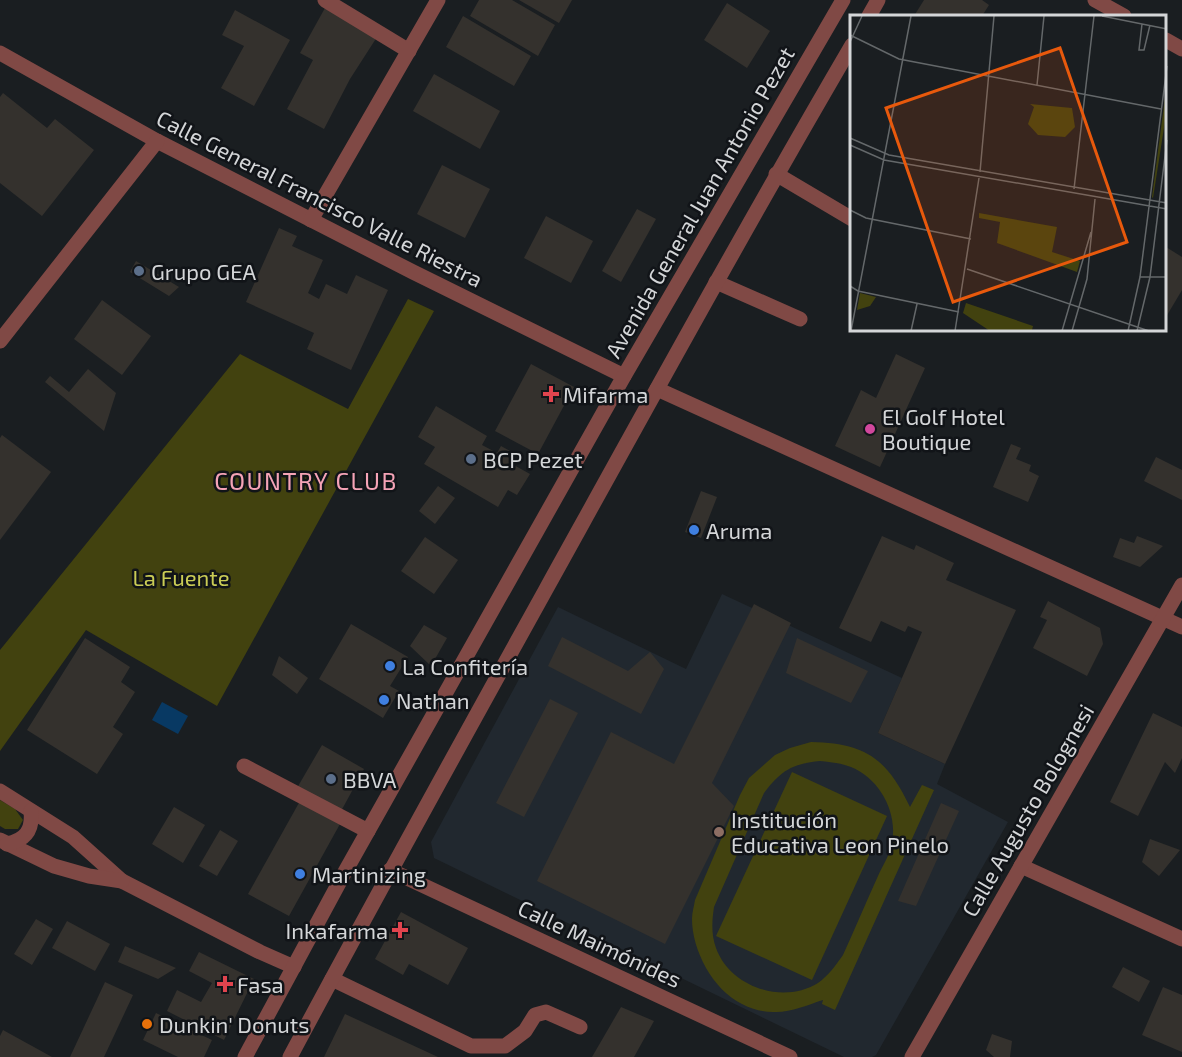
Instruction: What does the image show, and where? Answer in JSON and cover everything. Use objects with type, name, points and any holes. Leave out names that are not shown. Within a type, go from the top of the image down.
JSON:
[{"type":"street","points":[[325,0],[409,51]]},
{"type":"street","points":[[311,220],[438,0]]},
{"type":"street","name":"Avenida General Juan Antonio Pezet","points":[[245,1057],[368,831],[624,376],[843,0]]},
{"type":"street","points":[[870,15],[878,0]]},
{"type":"street","points":[[1095,0],[1122,15]]},
{"type":"street","points":[[1167,41],[1182,49]]},
{"type":"street","points":[[290,1057],[390,870],[716,282],[850,48]]},
{"type":"street","name":"Calle General Francisco Valle Riestra","points":[[0,53],[157,141],[624,376]]},
{"type":"street","points":[[0,341],[157,141]]},
{"type":"street","points":[[776,174],[850,218]]},
{"type":"street","points":[[716,282],[800,319]]},
{"type":"street","points":[[657,389],[1182,627]]},
{"type":"street","name":"Calle Augusto Bolognesi","points":[[912,1057],[1182,585]]},
{"type":"street","points":[[244,766],[368,831]]},
{"type":"street","points":[[0,791],[73,837],[122,881],[294,967]]},
{"type":"street","points":[[4,842],[16,842],[24,837],[30,829],[32,811]]},
{"type":"street","points":[[4,842],[54,866],[89,876],[122,881]]},
{"type":"street","points":[[1021,866],[1182,939]]},
{"type":"street","name":"Calle Maimónides","points":[[390,870],[790,1057]]},
{"type":"street","points":[[332,979],[471,1046],[505,1046],[525,1031],[535,1015],[546,1012],[580,1027]]},
{"type":"shaded area","name":"Institución Educativa Leon Pinelo","points":[[722,594],[902,678],[878,733],[945,764],[937,784],[1008,822],[876,1055],[872,1057],[844,1057],[434,858],[431,842],[558,607],[686,669]]},
{"type":"green space","name":"La Fuente","points":[[408,299],[434,311],[217,706],[86,630],[0,751],[0,650],[240,354],[348,409]]},
{"type":"green space","points":[[811,742],[830,743],[860,750],[883,766],[893,777],[910,807],[922,785],[934,790],[835,1010],[822,1004],[823,1000],[779,1012],[761,1011],[742,1004],[732,998],[713,979],[700,956],[693,931],[692,917],[695,900],[749,778],[775,755]],"holes":[[[820,761],[851,767],[861,772],[878,788],[892,819],[891,846],[843,955],[828,974],[818,983],[804,989],[774,992],[745,982],[723,962],[713,938],[714,907],[764,793],[776,779],[788,770],[801,764]]]},
{"type":"green space","points":[[792,772],[887,816],[812,980],[716,936]]},
{"type":"green space","points":[[0,800],[15,809],[23,820],[18,829],[5,829],[0,826]]},
{"type":"water","points":[[162,702],[188,716],[178,734],[152,720]]},
{"type":"building","points":[[479,0],[512,0],[555,25],[538,56],[470,16]]},
{"type":"building","points":[[519,0],[572,0],[559,23]]},
{"type":"building","points":[[924,0],[982,0],[989,5],[983,15],[915,15]]},
{"type":"building","points":[[727,3],[770,31],[747,68],[704,40]]},
{"type":"building","points":[[325,8],[377,37],[350,79],[324,129],[287,109],[313,60],[300,53]]},
{"type":"building","points":[[235,10],[290,40],[254,106],[221,88],[244,46],[222,35]]},
{"type":"building","points":[[463,16],[531,56],[514,86],[446,47]]},
{"type":"building","points":[[434,74],[500,111],[480,149],[413,111]]},
{"type":"building","points":[[3,93],[47,128],[55,119],[94,150],[42,216],[0,183],[0,97]]},
{"type":"building","points":[[442,165],[490,189],[465,238],[417,214]]},
{"type":"building","points":[[637,209],[656,219],[621,282],[602,271]]},
{"type":"building","points":[[546,216],[593,241],[571,283],[524,258]]},
{"type":"building","points":[[279,228],[297,236],[292,246],[323,260],[308,293],[319,299],[326,284],[347,294],[356,275],[388,290],[351,370],[307,349],[314,333],[246,302]]},
{"type":"building","points":[[1167,248],[1182,257],[1182,290],[1167,315]]},
{"type":"building","points":[[136,261],[179,287],[169,296],[130,272]]},
{"type":"building","points":[[102,300],[151,336],[122,375],[74,339]]},
{"type":"building","points":[[896,354],[925,368],[880,467],[835,446],[861,390],[876,398]]},
{"type":"building","points":[[531,364],[574,387],[538,454],[495,431]]},
{"type":"building","points":[[88,369],[116,393],[104,431],[45,382],[50,376],[69,392]]},
{"type":"building","name":"BCP Pezet","points":[[436,406],[487,436],[482,445],[497,453],[501,446],[517,455],[512,464],[530,474],[517,495],[508,490],[498,507],[424,464],[435,447],[418,437]]},
{"type":"building","points":[[2,435],[51,472],[0,540],[0,438]]},
{"type":"building","points":[[1011,444],[1021,448],[1016,459],[1031,465],[1029,471],[1039,476],[1028,502],[993,487]]},
{"type":"building","points":[[1156,457],[1182,470],[1182,500],[1144,481]]},
{"type":"building","points":[[438,486],[455,498],[435,524],[419,511]]},
{"type":"building","points":[[701,491],[717,497],[701,538],[685,532]]},
{"type":"building","points":[[882,536],[914,550],[916,545],[954,563],[946,580],[1016,610],[945,764],[878,733],[922,632],[908,626],[905,632],[881,621],[871,642],[839,628]]},
{"type":"building","points":[[1137,536],[1163,546],[1140,567],[1113,557],[1120,538],[1134,543]]},
{"type":"building","points":[[425,537],[458,560],[434,594],[401,571]]},
{"type":"building","points":[[1048,601],[1100,628],[1103,644],[1087,676],[1033,648],[1047,620],[1040,617]]},
{"type":"building","points":[[754,604],[791,623],[712,783],[734,806],[665,944],[537,881],[611,732],[674,764]]},
{"type":"building","points":[[351,624],[408,657],[390,686],[399,691],[383,718],[319,679]]},
{"type":"building","points":[[424,625],[447,638],[431,666],[410,646]]},
{"type":"building","points":[[562,637],[628,671],[650,652],[664,669],[641,714],[548,666]]},
{"type":"building","points":[[85,638],[130,667],[121,682],[135,692],[113,727],[123,734],[97,774],[27,730]]},
{"type":"building","points":[[797,638],[868,671],[851,703],[786,673]]},
{"type":"building","points":[[279,656],[308,678],[297,694],[272,675]]},
{"type":"building","points":[[550,699],[578,713],[524,817],[496,803]]},
{"type":"building","points":[[1153,713],[1182,727],[1182,758],[1175,773],[1165,762],[1138,816],[1110,802]]},
{"type":"building","name":"BBVA","points":[[322,745],[364,769],[340,813],[297,788]]},
{"type":"building","points":[[300,801],[340,824],[289,916],[248,894]]},
{"type":"building","points":[[941,803],[959,811],[916,906],[898,901]]},
{"type":"building","points":[[174,807],[205,825],[183,863],[152,844]]},
{"type":"building","points":[[220,830],[238,841],[217,876],[199,866]]},
{"type":"building","points":[[1150,839],[1180,850],[1159,876],[1142,862]]},
{"type":"building","points":[[401,912],[468,948],[448,985],[409,964],[403,975],[375,959]]},
{"type":"building","points":[[36,919],[53,929],[32,965],[14,954]]},
{"type":"building","points":[[67,921],[110,944],[95,971],[52,948]]},
{"type":"building","points":[[125,946],[176,968],[158,979],[118,962]]},
{"type":"building","points":[[199,952],[254,979],[224,1040],[167,1011],[177,990],[201,1002],[212,983],[189,971]]},
{"type":"building","points":[[1123,967],[1150,981],[1139,1002],[1112,987]]},
{"type":"building","points":[[105,982],[133,995],[104,1057],[70,1057]]},
{"type":"building","points":[[1163,987],[1182,995],[1182,1052],[1142,1035]]},
{"type":"building","points":[[621,1007],[654,1021],[634,1057],[592,1057]]},
{"type":"building","points":[[156,1013],[212,1040],[204,1057],[178,1057],[143,1040]]},
{"type":"building","points":[[345,1014],[438,1057],[324,1057]]},
{"type":"building","points":[[3,1030],[52,1057],[0,1057],[0,1036]]},
{"type":"building","points":[[992,1034],[1012,1041],[1010,1057],[994,1057],[986,1050]]},
{"type":"place","name":"Grupo GEA","points":[[139,271]]},
{"type":"place","name":"Mifarma","points":[[551,394]]},
{"type":"place","name":"El Golf Hotel Boutique","points":[[870,429]]},
{"type":"place","name":"BCP Pezet","points":[[471,459]]},
{"type":"place","name":"Aruma","points":[[694,530]]},
{"type":"place","name":"La Confitería","points":[[390,666]]},
{"type":"place","name":"Nathan","points":[[384,700]]},
{"type":"place","name":"BBVA","points":[[331,779]]},
{"type":"place","name":"Institución Educativa Leon Pinelo","points":[[719,832]]},
{"type":"place","name":"Martinizing","points":[[300,874]]},
{"type":"place","name":"Inkafarma","points":[[400,930]]},
{"type":"place","name":"Fasa","points":[[225,984]]},
{"type":"place","name":"Dunkin' Donuts","points":[[147,1024]]},
{"type":"district","name":"COUNTRY CLUB","points":[[306,480]]}]
